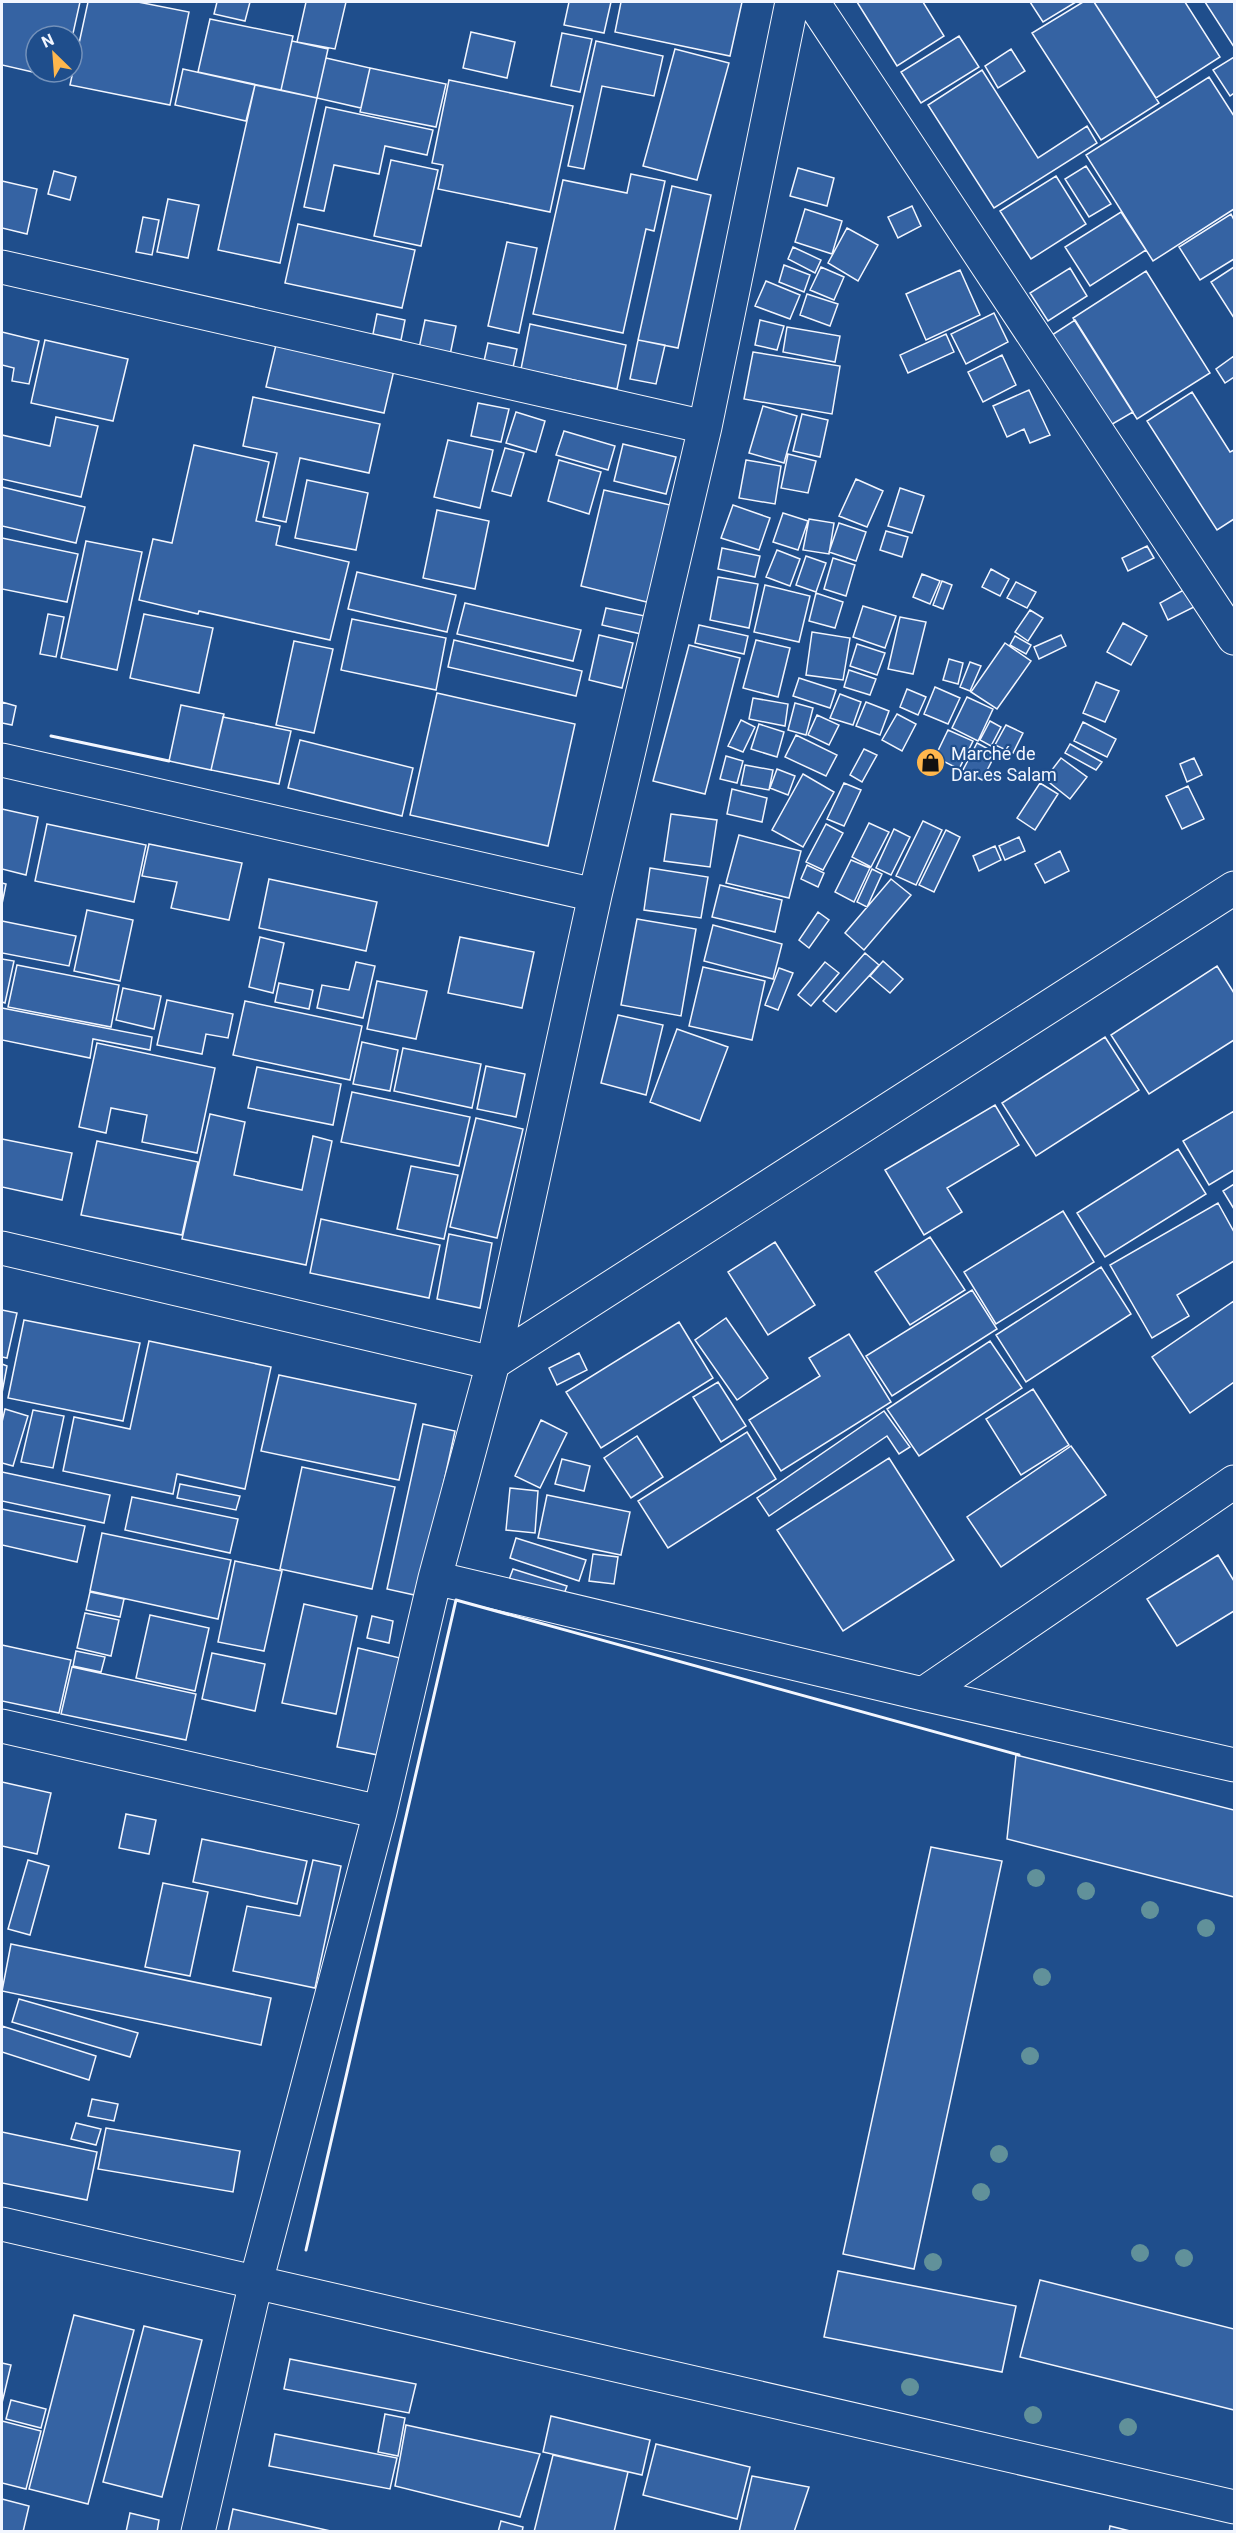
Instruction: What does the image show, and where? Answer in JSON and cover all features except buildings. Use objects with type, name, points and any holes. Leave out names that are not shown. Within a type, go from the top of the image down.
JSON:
[{"type":"street","points":[[198,2532],[256,2282],[381,1812],[435,1578],[493,1363],[595,895],[705,427],[792,2]]},
{"type":"street","points":[[813,2],[1234,638]]},
{"type":"street","points":[[2,267],[705,427]]},
{"type":"street","points":[[2,760],[595,895]]},
{"type":"street","points":[[2,1248],[493,1363],[1234,888]]},
{"type":"street","points":[[923,1695],[1234,1482]]},
{"type":"street","points":[[435,1578],[923,1695],[1234,1765]]},
{"type":"street","points":[[2,1726],[381,1812]]},
{"type":"street","points":[[2,2224],[1234,2507]]},
{"type":"wall","points":[[51,736],[169,761]]},
{"type":"wall","points":[[306,2250],[456,1600],[1019,1755]]},
{"type":"place","name":"Marché de Dar es Salam","points":[[930,763]]}]
